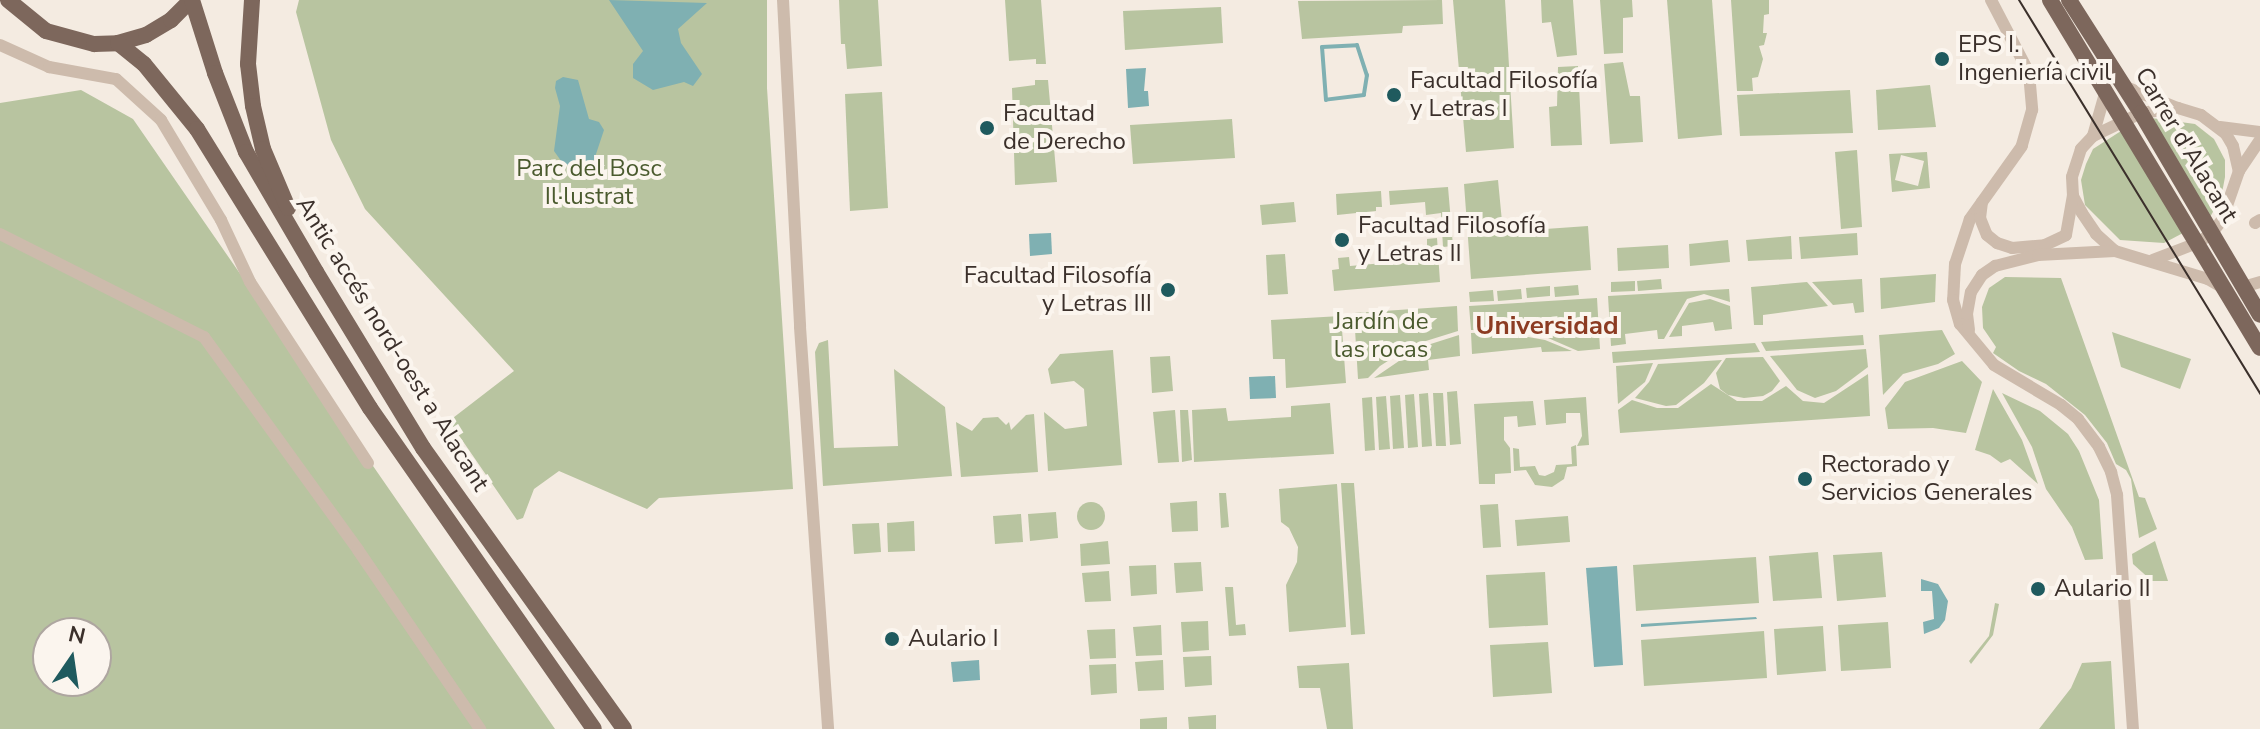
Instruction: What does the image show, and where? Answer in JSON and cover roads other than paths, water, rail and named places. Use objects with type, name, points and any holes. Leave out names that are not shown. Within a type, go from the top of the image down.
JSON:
[{"type":"main road","points":[[8,0],[36,24],[69,40],[118,43],[146,35],[171,20],[192,0]]},
{"type":"main road","name":"Antic accés nord-oest a Alacant","points":[[192,0],[215,73],[246,152],[316,272],[423,448],[624,729]]},
{"type":"main road","points":[[252,0],[248,64],[256,120],[263,149],[316,272]]},
{"type":"main road","name":"Carrer d'Alacant","points":[[2050,0],[2106,89]]},
{"type":"main road","name":"Carrer d'Alacant","points":[[2069,0],[2123,85],[2133,116],[2204,238],[2243,287],[2260,315]]},
{"type":"main road","name":"Antic accés nord-oest a Alacant","points":[[118,43],[144,64],[197,129],[370,408],[594,729]]},
{"type":"main road","points":[[2106,89],[2133,116]]},
{"type":"main road","points":[[2204,238],[2225,289],[2260,348]]},
{"type":"street","points":[[783,0],[800,327],[828,729]]},
{"type":"street","points":[[1991,0],[2029,73],[2030,128],[2015,159],[1983,197],[1963,235],[1952,284],[1960,324],[1972,341],[1994,365],[2078,419],[2099,447],[2111,472],[2117,495],[2133,729]]},
{"type":"street","points":[[0,62],[4,48],[49,67],[116,79],[161,120],[221,220],[250,282],[368,463]]},
{"type":"street","points":[[2123,85],[2201,115],[2216,126],[2233,146],[2239,171]]},
{"type":"street","name":"Carrer d'Alacant","points":[[1983,197],[1980,218],[1987,235],[2012,248],[2045,245],[2066,235],[2075,161],[2093,136],[2106,89]]},
{"type":"street","points":[[2093,136],[2133,116],[2178,108]]},
{"type":"street","points":[[2216,126],[2260,132]]},
{"type":"street","points":[[2153,260],[2204,238],[2222,220],[2239,171],[2260,140]]},
{"type":"street","points":[[2073,196],[2096,234],[2115,251]]},
{"type":"street","points":[[0,234],[204,337],[349,537],[480,729]]},
{"type":"street","points":[[1972,341],[1967,314],[1971,292],[1982,275],[1995,266],[2038,255],[2115,251],[2153,260],[2208,279],[2225,289]]},
{"type":"street","points":[[2243,287],[2260,282]]},
{"type":"water","points":[[609,0],[707,3],[678,29],[681,43],[702,74],[693,86],[684,82],[653,90],[633,78],[633,64],[643,51]]},
{"type":"water","points":[[1146,68],[1144,91],[1148,91],[1149,106],[1128,108],[1126,69]]},
{"type":"water","points":[[563,77],[578,80],[589,119],[599,122],[604,130],[594,160],[580,165],[564,165],[554,151],[560,106],[555,88],[556,81]]},
{"type":"water","points":[[1051,233],[1052,254],[1030,256],[1029,234]]},
{"type":"water","points":[[1275,376],[1276,398],[1250,399],[1249,377]]},
{"type":"water","points":[[1617,566],[1623,665],[1594,667],[1586,568]]},
{"type":"water","points":[[1921,579],[1938,584],[1948,601],[1945,620],[1939,628],[1924,634],[1923,622],[1934,619],[1932,591],[1921,591]]},
{"type":"water","points":[[1757,619],[1641,627],[1641,624]]},
{"type":"water","points":[[979,660],[980,680],[953,682],[951,662]]},
{"type":"waterway","points":[[1357,45],[1367,75],[1364,95],[1326,100],[1322,47],[1357,45]]},
{"type":"tram line","points":[[2019,0],[2260,394]]},
{"type":"place","name":"EPS I. Ingeniería civil","points":[[1942,59]]},
{"type":"place","name":"Facultad Filosofía y Letras I","points":[[1394,95]]},
{"type":"place","name":"Facultad de Derecho","points":[[987,128]]},
{"type":"place","name":"Facultad Filosofía y Letras II","points":[[1342,240]]},
{"type":"place","name":"Facultad Filosofía y Letras III","points":[[1168,290]]},
{"type":"place","name":"Rectorado y Servicios Generales","points":[[1805,479]]},
{"type":"place","name":"Aulario II","points":[[2038,589]]},
{"type":"place","name":"Aulario I","points":[[892,639]]},
{"type":"district","name":"Universidad","points":[[1547,326]]},
{"type":"park label","name":"Parc del Bosc Il·lustrat","points":[[589,183]]},
{"type":"park label","name":"Jardín de las rocas","points":[[1381,336]]}]
